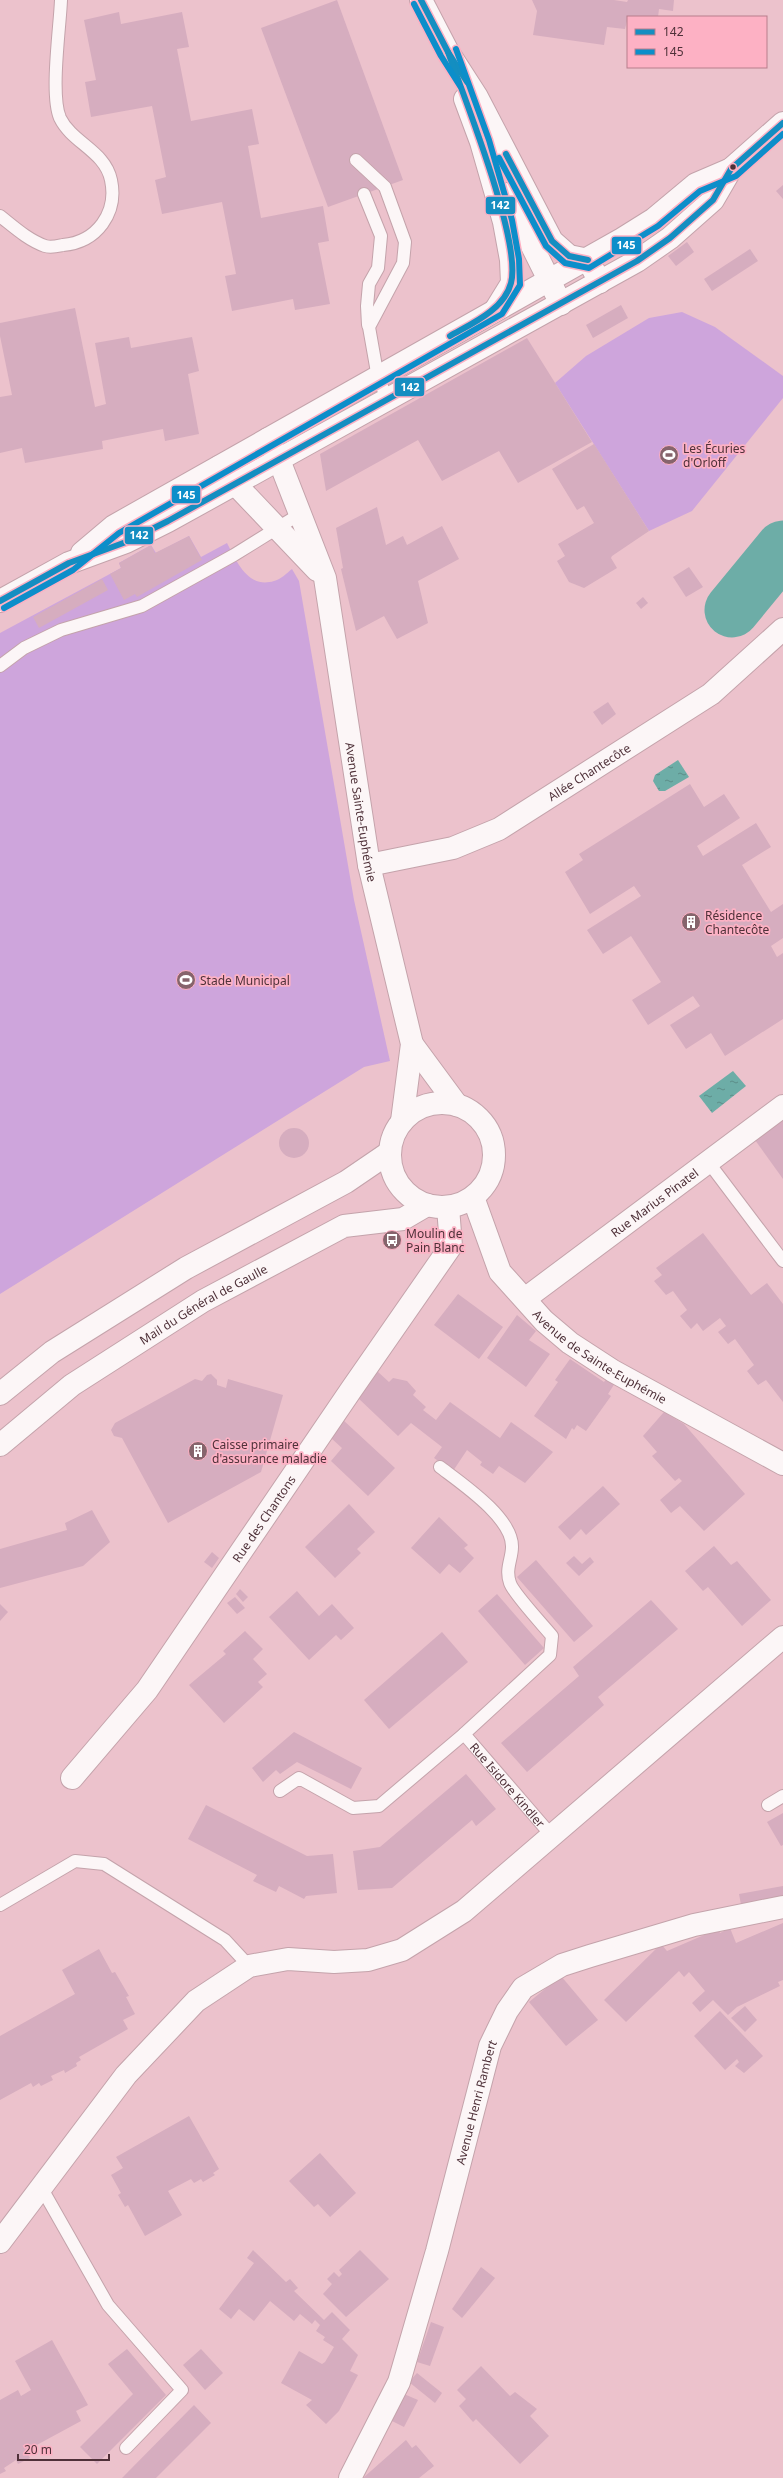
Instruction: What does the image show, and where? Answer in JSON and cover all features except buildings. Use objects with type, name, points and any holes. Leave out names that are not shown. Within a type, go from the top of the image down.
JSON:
[{"type":"street","points":[[421,0],[448,52],[477,97],[552,241],[569,256],[588,260],[600,282]]},
{"type":"street","points":[[448,52],[481,142],[504,222],[511,260],[512,283],[496,309]]},
{"type":"street","points":[[70,563],[114,526],[378,378],[496,309],[588,260],[654,219],[696,184],[731,169],[783,123]]},
{"type":"street","points":[[481,142],[561,304]]},
{"type":"street","points":[[0,601],[70,563],[126,542],[234,485],[637,261],[670,238],[713,200],[731,169]]},
{"type":"street","name":"Avenue Sainte-Euphémie","points":[[268,439],[279,460],[325,578],[370,865],[412,1044],[402,1121]]},
{"type":"street","points":[[219,467],[234,485],[325,578]]},
{"type":"street","name":"Allée Chantecôte","points":[[370,865],[453,848],[498,829],[711,694],[783,629]]},
{"type":"street","name":"Avenue Sainte-Euphémie","points":[[412,1044],[457,1105]]},
{"type":"street","points":[[442,1103],[457,1105],[472,1112],[484,1123],[492,1138],[494,1154],[492,1170],[485,1185],[474,1197],[461,1204],[438,1206],[412,1198],[399,1185],[392,1170],[390,1152],[391,1141],[402,1121],[414,1111],[428,1105],[442,1103]]},
{"type":"street","name":"Rue Marius Pinatel","points":[[526,1298],[709,1163],[783,1106]]},
{"type":"street","points":[[0,1394],[52,1352],[186,1268],[346,1182],[390,1152]]},
{"type":"street","name":"Avenue de Sainte-Euphémie","points":[[474,1197],[500,1272],[526,1298],[544,1321],[570,1343],[613,1371],[783,1464]]},
{"type":"street","name":"Mail du Général de Gaulle","points":[[0,1446],[72,1385],[203,1301],[344,1226],[403,1219],[438,1206]]},
{"type":"street","name":"Rue des Chantons","points":[[72,1778],[147,1690],[451,1246],[438,1206]]},
{"type":"street","points":[[0,2242],[126,2075],[196,2001],[249,1966],[288,1959],[334,1962],[368,1960],[402,1950],[464,1911],[783,1637]]},
{"type":"street","name":"Avenue Henri Rambert","points":[[350,2478],[399,2382],[437,2251],[490,2046],[507,2012],[524,1988],[562,1965],[590,1956],[694,1925],[783,1907]]},
{"type":"lane","points":[[0,216],[26,237],[47,247],[78,244],[98,232],[111,209],[111,179],[101,157],[76,137],[60,118],[56,98],[61,0]]},
{"type":"lane","points":[[356,160],[385,187],[404,242],[403,263],[369,327]]},
{"type":"lane","points":[[364,194],[381,236],[378,268],[369,284],[367,306],[378,378],[388,400]]},
{"type":"lane","points":[[0,666],[24,648],[61,630],[142,606],[278,529],[300,514]]},
{"type":"lane","points":[[709,1163],[783,1261]]},
{"type":"lane","points":[[280,1791],[300,1778],[352,1808],[379,1806],[464,1734],[550,1655],[552,1636],[510,1584],[508,1562],[512,1546],[505,1525],[480,1496],[440,1467]]},
{"type":"lane","name":"Rue Isidore Kindler","points":[[464,1734],[552,1836]]},
{"type":"lane","points":[[768,1805],[783,1796]]},
{"type":"lane","points":[[0,1905],[75,1862],[104,1864],[224,1940],[249,1966]]},
{"type":"lane","points":[[41,2187],[108,2305],[182,2390],[126,2448]]},
{"type":"shaded area","name":"Les Écuries d'Orloff","points":[[682,312],[715,327],[783,376],[783,398],[692,511],[649,531],[555,383],[586,356],[649,318]]},
{"type":"shaded area","name":"Stade Municipal","points":[[189,536],[201,557],[227,543],[244,572],[250,578],[257,581],[265,582],[276,580],[292,569],[299,581],[354,900],[390,1061],[364,1067],[0,1294],[0,633],[121,568],[119,563],[151,545],[156,553]]},
{"type":"water","points":[[678,760],[689,777],[665,791],[659,791],[653,781],[655,775]]},
{"type":"water","points":[[733,1071],[746,1086],[712,1113],[699,1096]]},
{"type":"waterway","points":[[732,610],[783,548]]},
{"type":"transit line","name":"142","points":[[421,0],[448,52],[467,82]]},
{"type":"transit line","name":"145","points":[[414,4],[441,56],[460,86]]},
{"type":"transit line","name":"145","points":[[4,608],[73,570],[119,533],[502,314],[520,285],[519,259],[512,220],[489,140],[456,49]]},
{"type":"transit line","name":"142","points":[[448,52],[490,169],[508,236],[512,263],[511,283],[507,293],[501,301],[486,315],[450,336]]},
{"type":"transit line","name":"142","points":[[0,601],[69,563],[126,542],[168,521],[637,261],[670,238],[713,200],[731,169],[783,123]]},
{"type":"transit line","name":"145","points":[[499,158],[546,246],[565,263],[589,268],[658,226],[700,191],[736,176],[783,134]]},
{"type":"transit line","name":"142","points":[[506,154],[552,241],[569,256],[588,260]]},
{"type":"place","name":"Les Écuries d'Orloff","points":[[669,455]]},
{"type":"place","name":"Résidence Chantecôte","points":[[691,922]]},
{"type":"place","name":"Stade Municipal","points":[[186,980]]},
{"type":"place","name":"Moulin de Pain Blanc","points":[[392,1240]]},
{"type":"place","name":"Caisse primaire d'assurance maladie","points":[[198,1451]]}]
